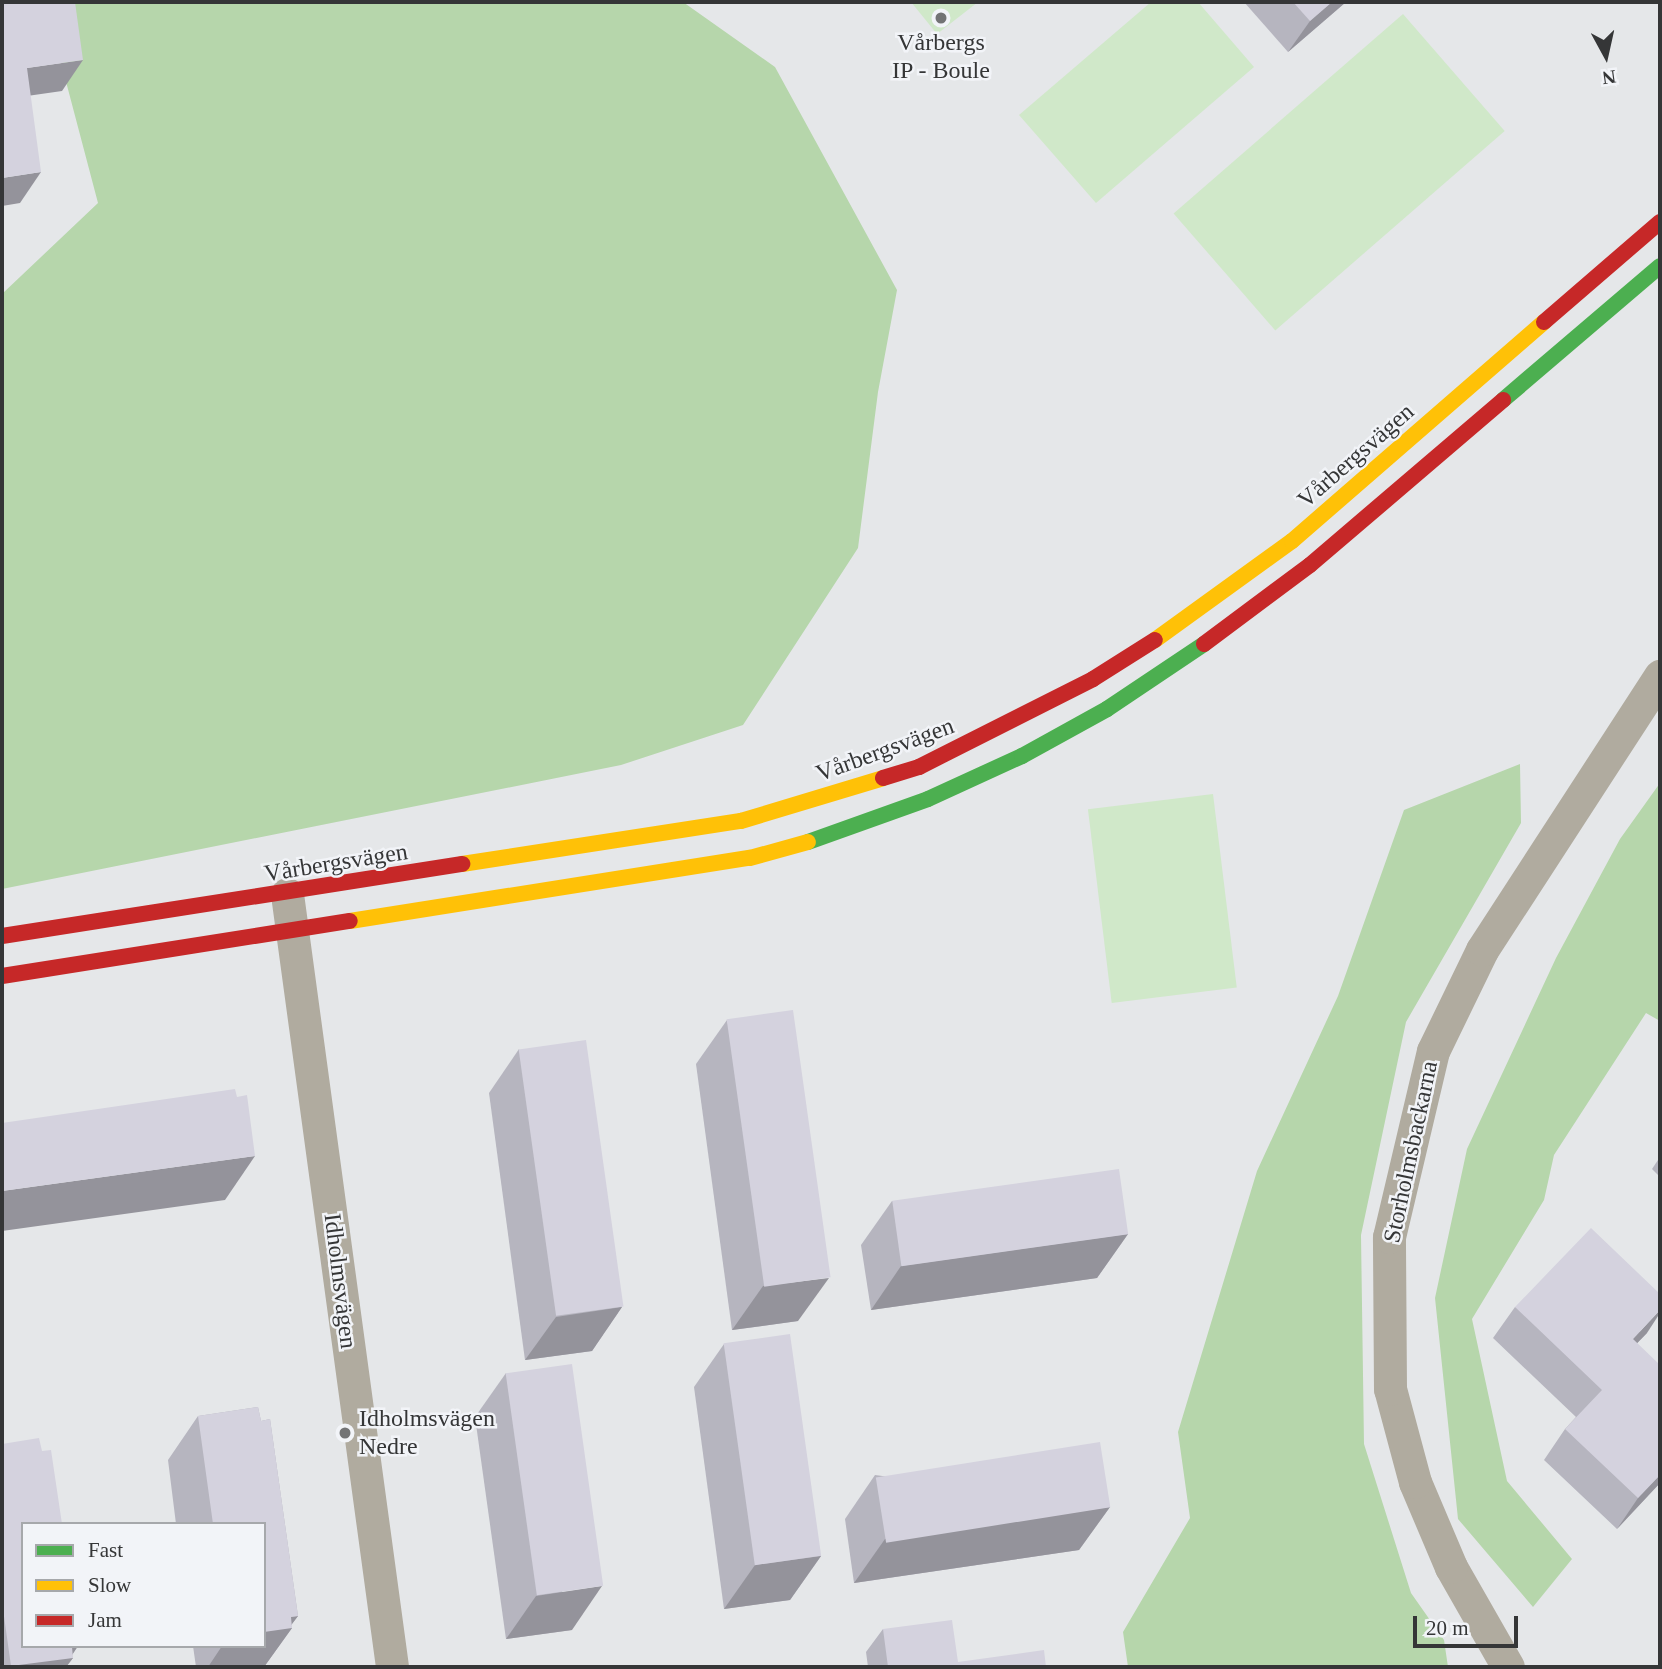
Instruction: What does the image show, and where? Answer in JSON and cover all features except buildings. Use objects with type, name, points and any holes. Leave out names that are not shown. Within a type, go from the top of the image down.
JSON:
[{"type":"street","name":"Vårbergsvägen","points":[[2,936],[286,894],[741,821],[919,766],[1008,724],[1182,624],[1292,541],[1657,232]]},
{"type":"street","points":[[2,976],[292,933],[750,858],[839,833],[1022,756],[1107,709],[1310,565],[1660,266]]},
{"type":"street","name":"Storholmsbackarna","points":[[1508,1667],[1451,1567],[1415,1482],[1390,1389],[1389,1237],[1433,1051],[1460,995],[1538,857],[1660,676]]},
{"type":"street","name":"Idholmsvägen","points":[[286,894],[392,1667]]},
{"type":"green space","points":[[45,2],[683,2],[775,67],[897,290],[878,392],[858,548],[743,725],[621,765],[2,889],[2,294],[98,203]]},
{"type":"green space","name":"Vårbergs IP - Boule","points":[[911,2],[978,2],[937,34]]},
{"type":"green space","points":[[1151,2],[1198,2],[1254,67],[1096,203],[1019,115]]},
{"type":"green space","points":[[1403,14],[1505,131],[1275,330],[1174,213]]},
{"type":"green space","points":[[1520,764],[1521,823],[1406,1022],[1361,1235],[1364,1444],[1411,1593],[1444,1640],[1448,1667],[1128,1667],[1123,1632],[1190,1518],[1178,1432],[1257,1171],[1338,996],[1404,810]]},
{"type":"green space","points":[[1660,783],[1660,1021],[1646,1013],[1554,1155],[1544,1200],[1472,1319],[1507,1481],[1572,1559],[1533,1607],[1458,1519],[1435,1298],[1467,1149],[1556,958],[1620,839]]},
{"type":"green space","points":[[1213,794],[1237,988],[1112,1003],[1088,809]]},
{"type":"traffic: fast","points":[[1503,400],[1660,266]]},
{"type":"traffic: fast","points":[[808,842],[928,799],[1022,756],[1107,709],[1204,644]]},
{"type":"traffic: slow","points":[[1155,640],[1292,541],[1544,322]]},
{"type":"traffic: slow","points":[[462,864],[741,821],[883,778]]},
{"type":"traffic: slow","points":[[350,921],[750,858],[808,842]]},
{"type":"traffic: jam","points":[[1544,322],[1660,222]]},
{"type":"traffic: jam","points":[[1204,644],[1310,565],[1503,400]]},
{"type":"traffic: jam","points":[[883,778],[919,767],[1093,679],[1155,640]]},
{"type":"traffic: jam","points":[[2,936],[462,864]]},
{"type":"traffic: jam","points":[[2,976],[350,921]]},
{"type":"place","name":"Vårbergs IP - Boule","points":[[941,18]]},
{"type":"place","name":"Idholmsvägen Nedre","points":[[345,1433]]}]
